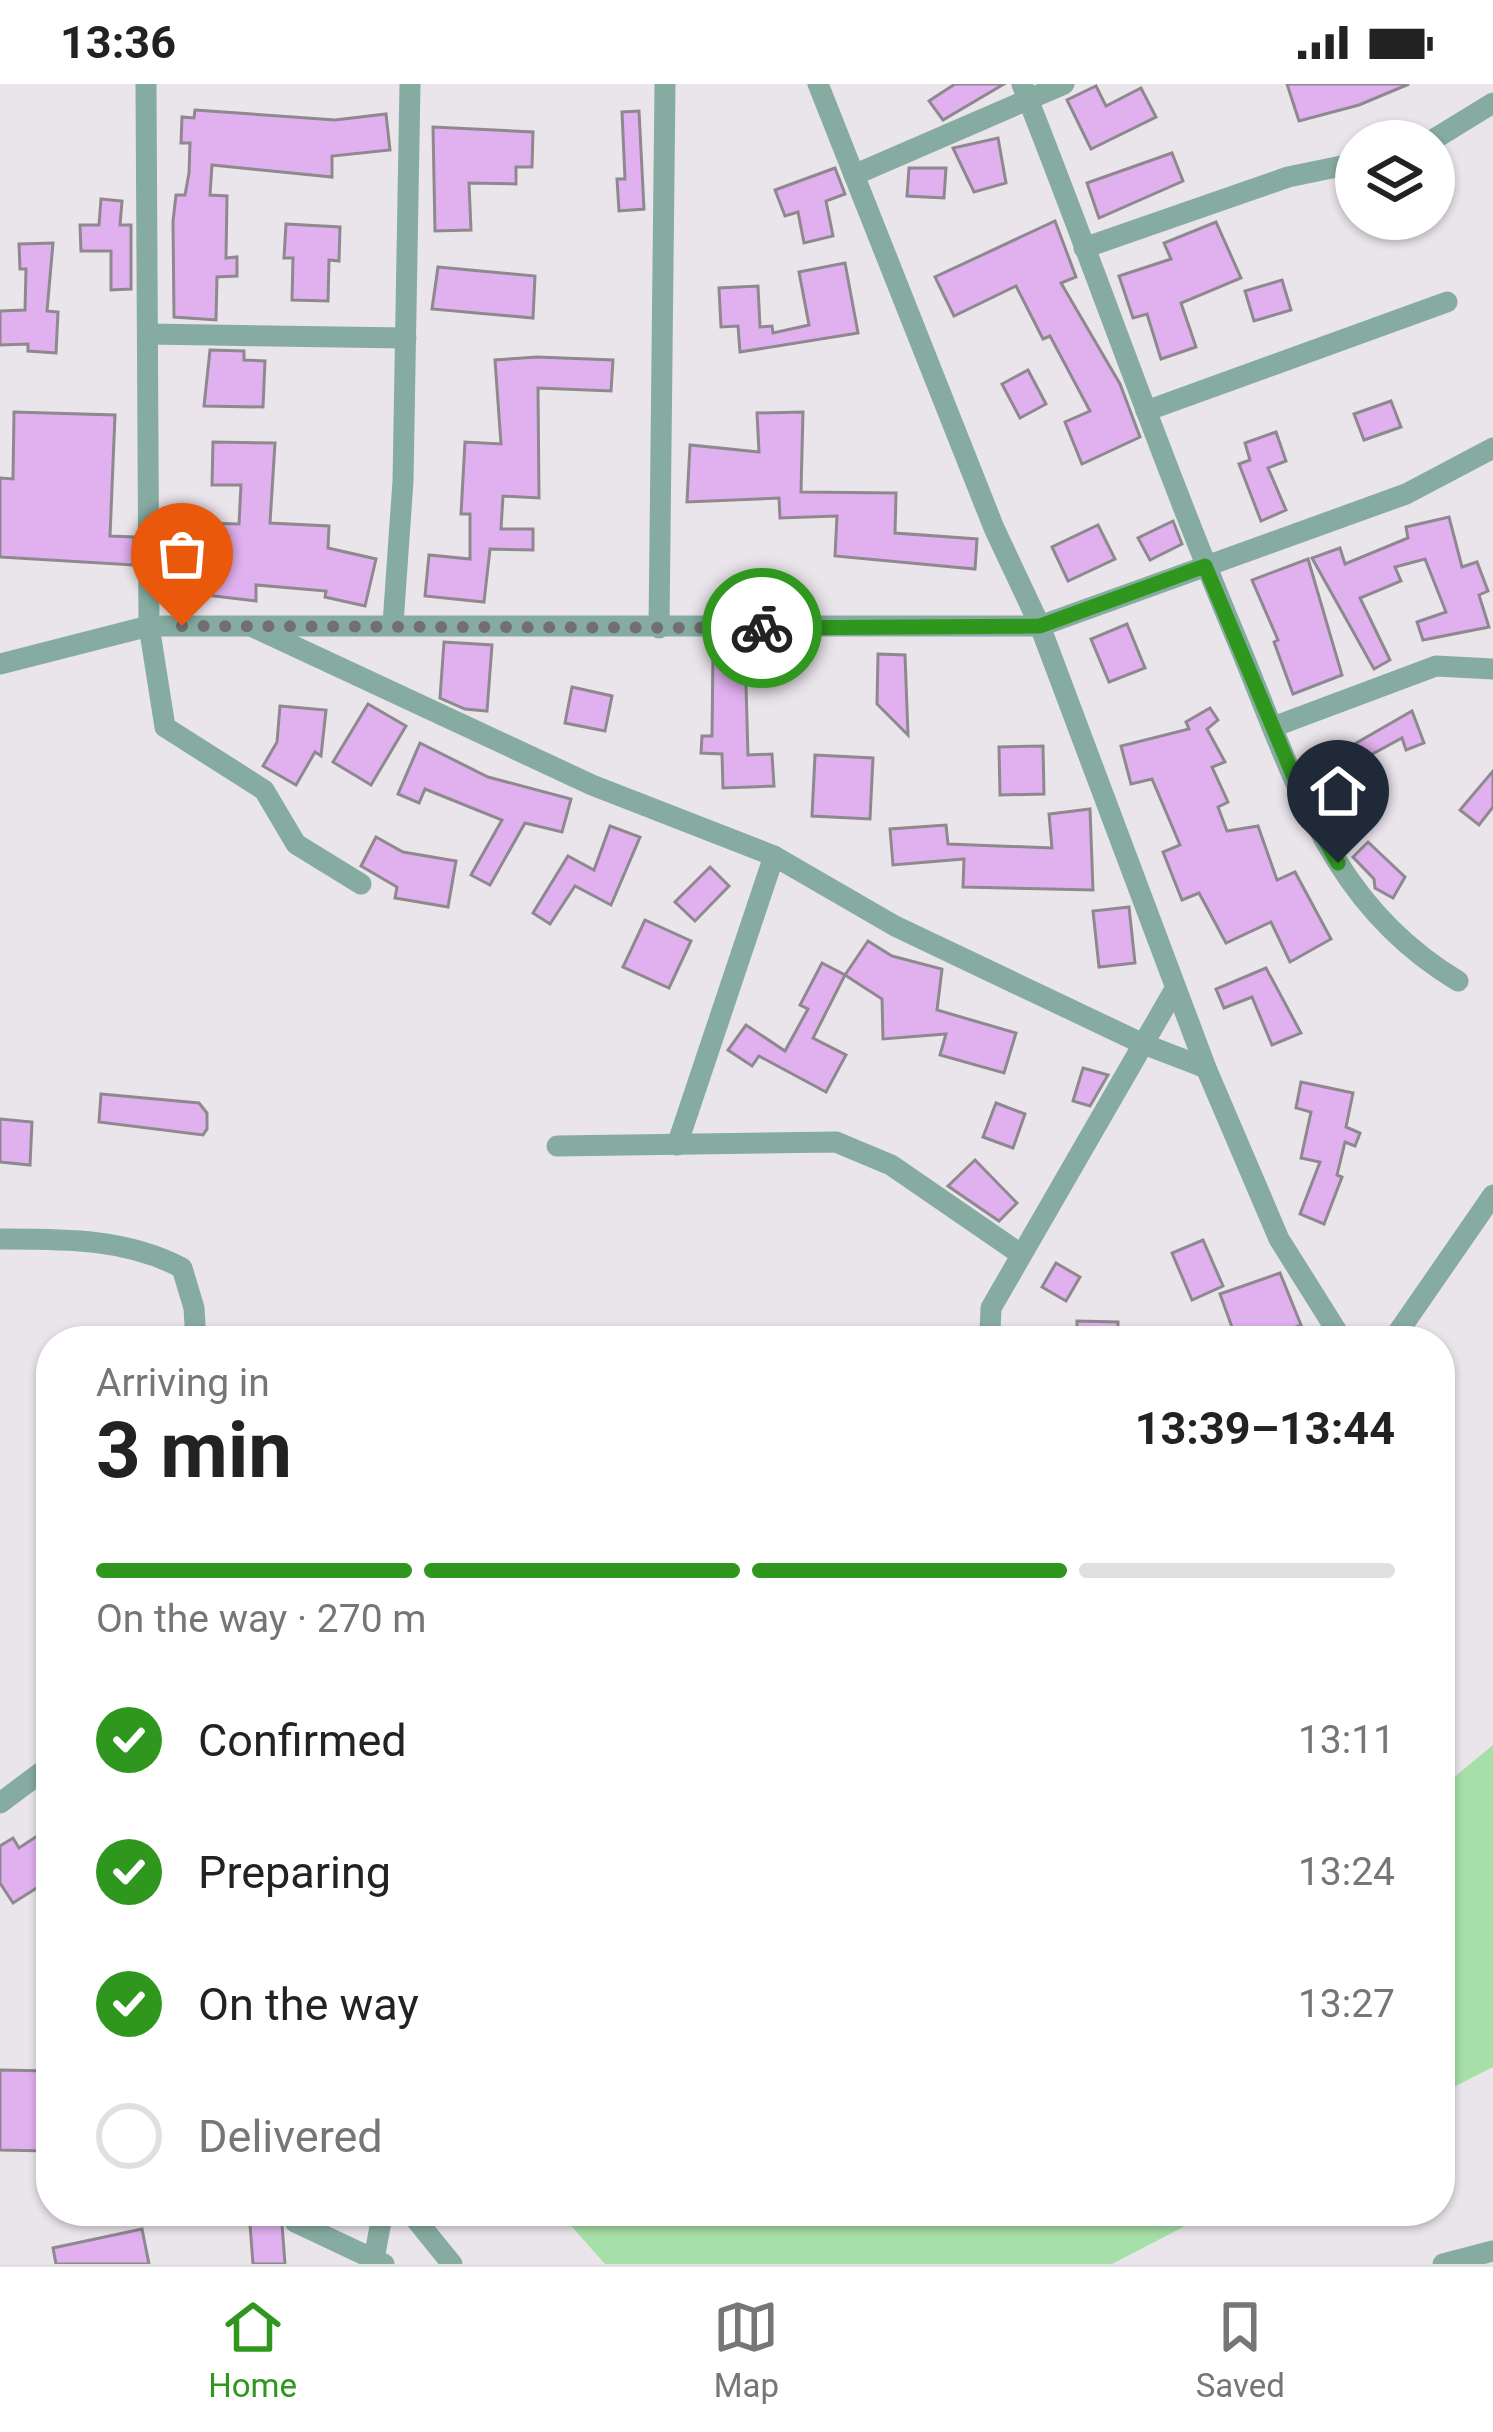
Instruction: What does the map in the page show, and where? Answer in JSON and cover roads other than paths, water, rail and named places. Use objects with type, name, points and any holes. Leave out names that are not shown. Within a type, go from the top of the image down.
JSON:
[{"type":"street","points":[[146,84],[149,626],[165,727],[176,739],[264,790],[296,844],[361,884]]},
{"type":"street","points":[[393,623],[406,338],[410,84]]},
{"type":"street","points":[[659,628],[665,84]]},
{"type":"street","points":[[818,84],[994,528],[1040,626],[1206,1068],[1279,1239],[1334,1326]]},
{"type":"street","points":[[854,175],[1024,91],[1064,84]]},
{"type":"street","points":[[1024,91],[1205,566],[1273,728],[1338,863],[1388,928],[1419,957],[1459,980]]},
{"type":"street","points":[[1455,126],[1493,103]]},
{"type":"street","points":[[1084,248],[1288,177],[1335,167]]},
{"type":"street","points":[[1146,411],[1447,302]]},
{"type":"street","points":[[148,334],[406,338]]},
{"type":"street","points":[[0,664],[149,626],[1040,626],[1406,494],[1493,448]]},
{"type":"street","points":[[248,625],[592,785],[774,856],[896,926],[1141,1043],[1206,1068]]},
{"type":"street","points":[[1273,728],[1436,666],[1493,669]]},
{"type":"street","points":[[677,1145],[774,856]]},
{"type":"street","points":[[990,1326],[991,1308],[1019,1253],[1175,988]]},
{"type":"street","points":[[557,1147],[836,1142],[867,1152],[1019,1253]]},
{"type":"street","points":[[1402,1326],[1493,1195]]},
{"type":"street","points":[[0,1239],[58,1239],[146,1249],[182,1268],[195,1326]]},
{"type":"street","points":[[0,1803],[36,1776]]},
{"type":"street","points":[[303,2226],[377,2262],[381,2226]]},
{"type":"street","points":[[421,2226],[452,2264]]},
{"type":"street","points":[[1443,2264],[1493,2251]]}]
